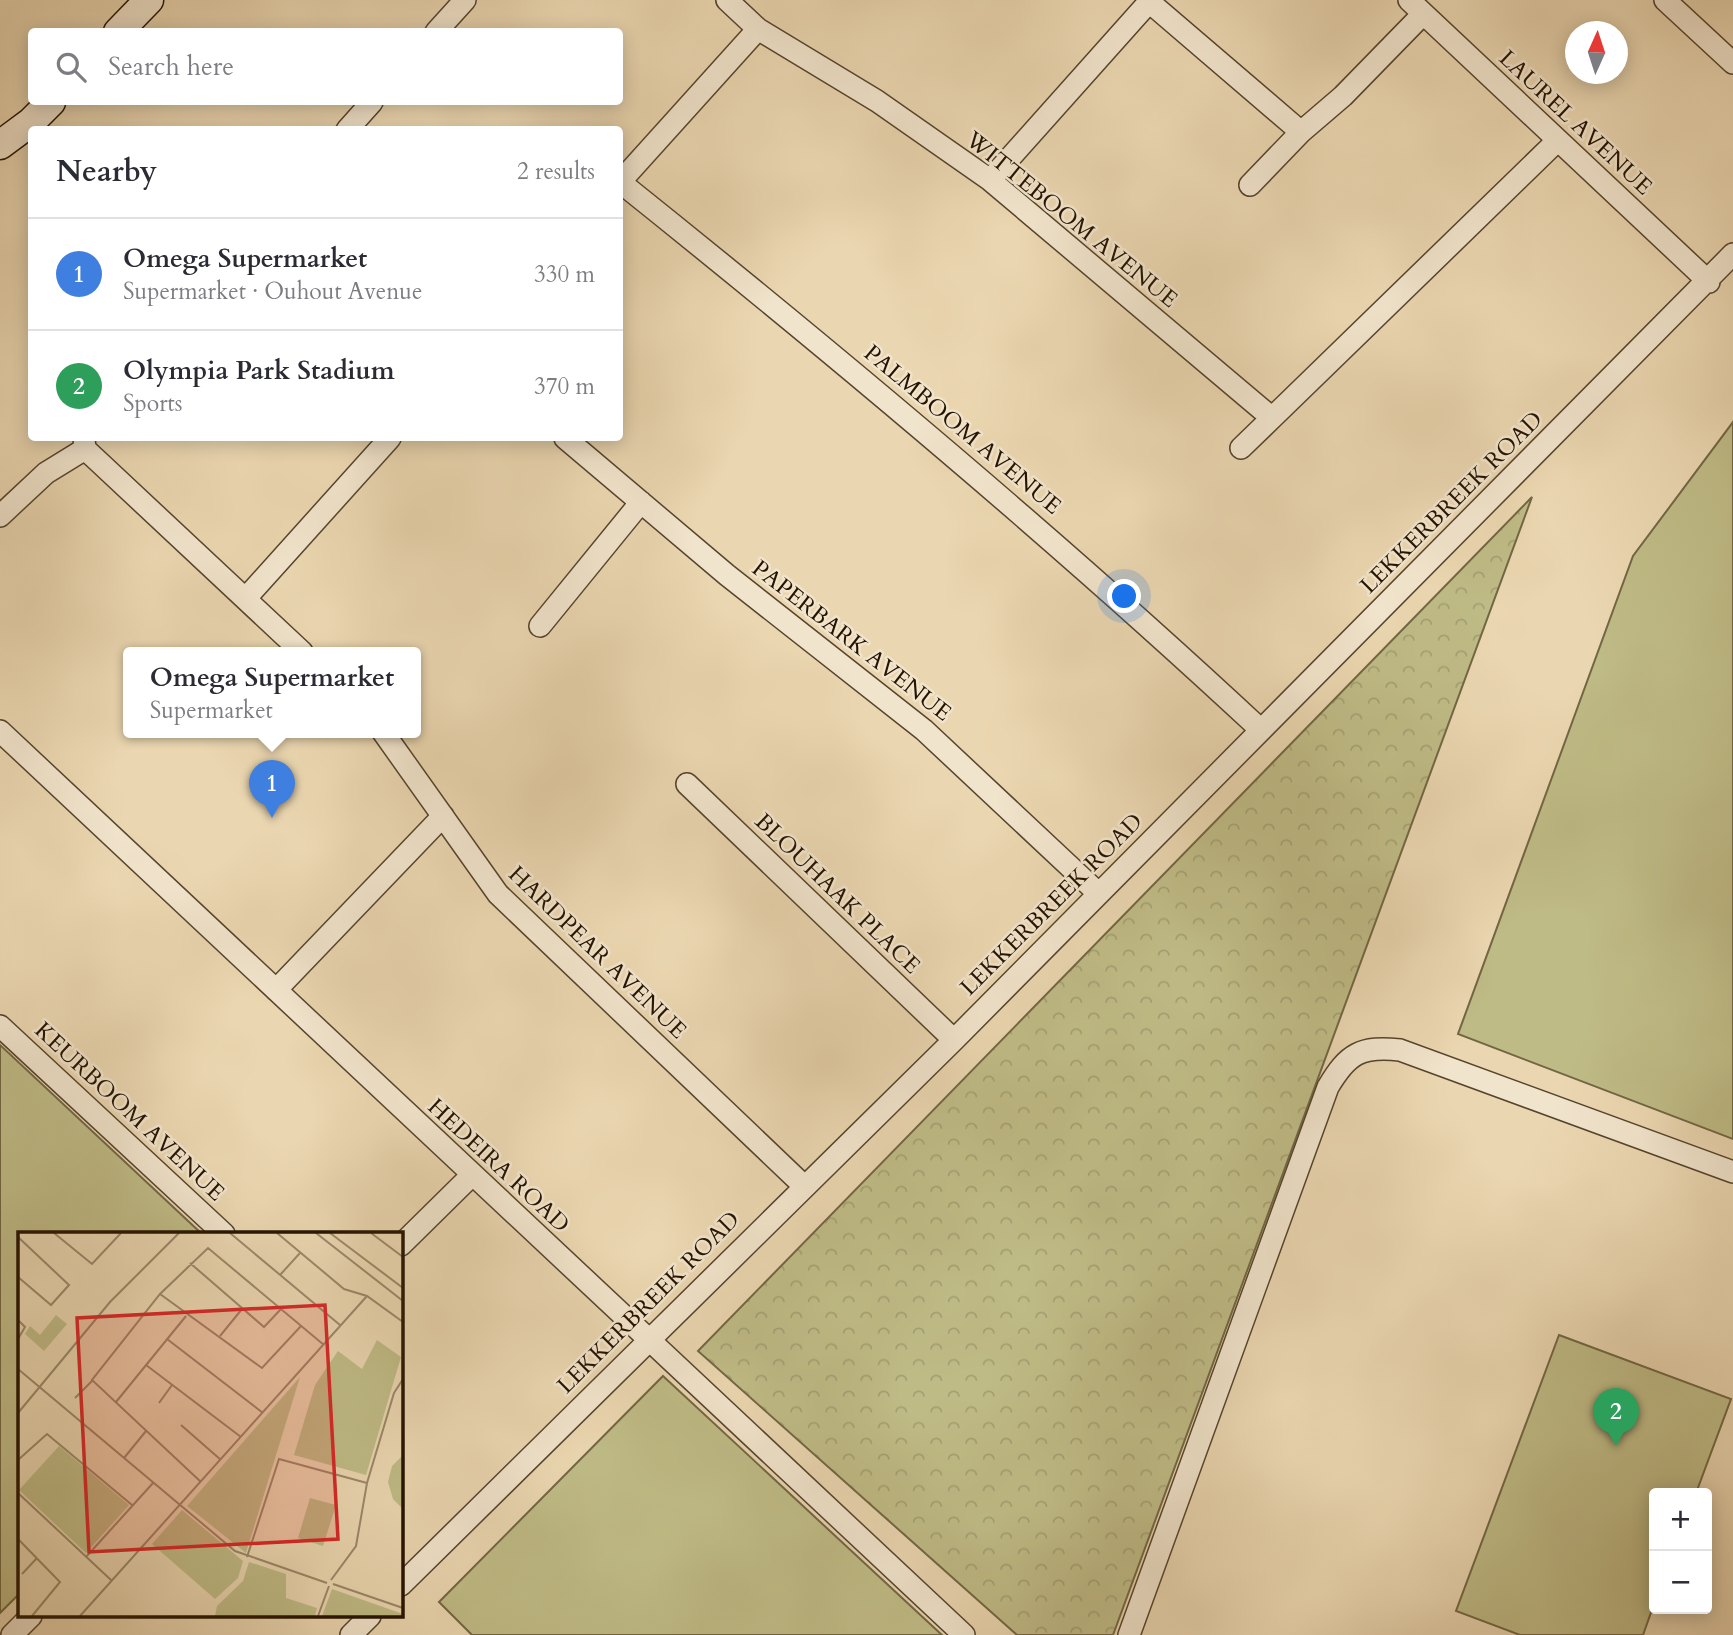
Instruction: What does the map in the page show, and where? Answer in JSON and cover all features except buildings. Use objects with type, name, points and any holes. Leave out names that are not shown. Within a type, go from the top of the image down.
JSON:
[{"type":"main road","points":[[122,28],[149,0]]},
{"type":"main road","points":[[0,145],[32,122],[48,105]]},
{"type":"main road","points":[[30,126],[32,122]]},
{"type":"main road","points":[[0,167],[21,143],[28,130]]},
{"type":"street","points":[[440,28],[465,0]]},
{"type":"street","name":"WITTEBOOM AVENUE","points":[[727,0],[758,29],[877,102],[990,180],[1272,418]]},
{"type":"street","points":[[1665,0],[1733,63]]},
{"type":"street","points":[[990,180],[1148,1],[1301,132]]},
{"type":"street","points":[[1250,186],[1301,132],[1343,96],[1416,7]]},
{"type":"street","name":"LAUREL AVENUE","points":[[1416,7],[1709,282]]},
{"type":"street","points":[[623,179],[758,29]]},
{"type":"street","points":[[351,126],[370,105]]},
{"type":"street","points":[[1241,448],[1557,141]]},
{"type":"street","name":"PALMBOOM AVENUE","points":[[623,184],[839,358],[993,488],[1122,601],[1261,730]]},
{"type":"street","name":"LEKKERBREEK ROAD","points":[[402,1584],[954,1040],[1098,892],[1709,282],[1733,254]]},
{"type":"street","points":[[246,598],[387,441]]},
{"type":"street","name":"PAPERBARK AVENUE","points":[[569,441],[727,575],[924,730],[1098,892]]},
{"type":"street","points":[[0,516],[46,473],[85,443],[297,647]]},
{"type":"street","points":[[540,626],[641,502]]},
{"type":"street","name":"HEDEIRA ROAD","points":[[0,730],[471,1176],[964,1635]]},
{"type":"street","name":"HARDPEAR AVENUE","points":[[387,738],[498,894],[804,1186]]},
{"type":"street","name":"BLOUHAAK PLACE","points":[[687,784],[954,1040]]},
{"type":"street","points":[[276,990],[443,816]]},
{"type":"street","name":"KEURBOOM AVENUE","points":[[0,1026],[221,1232]]},
{"type":"street","points":[[1129,1635],[1328,1087],[1341,1065],[1355,1054],[1378,1048],[1400,1050],[1733,1172]]},
{"type":"street","points":[[402,1244],[471,1176]]},
{"type":"street","points":[[12,1635],[29,1618]]},
{"type":"street","points":[[351,1635],[368,1618]]},
{"type":"green space","points":[[1733,422],[1733,1139],[1458,1034],[1633,556]]},
{"type":"green space","points":[[1532,497],[1113,1635],[1017,1635],[698,1351]]},
{"type":"green space","points":[[0,1045],[200,1232],[18,1232],[18,1595],[0,1613]]},
{"type":"green space","points":[[1559,1335],[1731,1399],[1698,1488],[1649,1488],[1650,1614],[1643,1635],[1520,1635],[1456,1611]]},
{"type":"green space","points":[[663,1376],[942,1635],[472,1635],[439,1602]]},
{"type":"place","name":"Omega Supermarket","points":[[272,818]]},
{"type":"place","name":"Olympia Park Stadium","points":[[1616,1446]]}]
